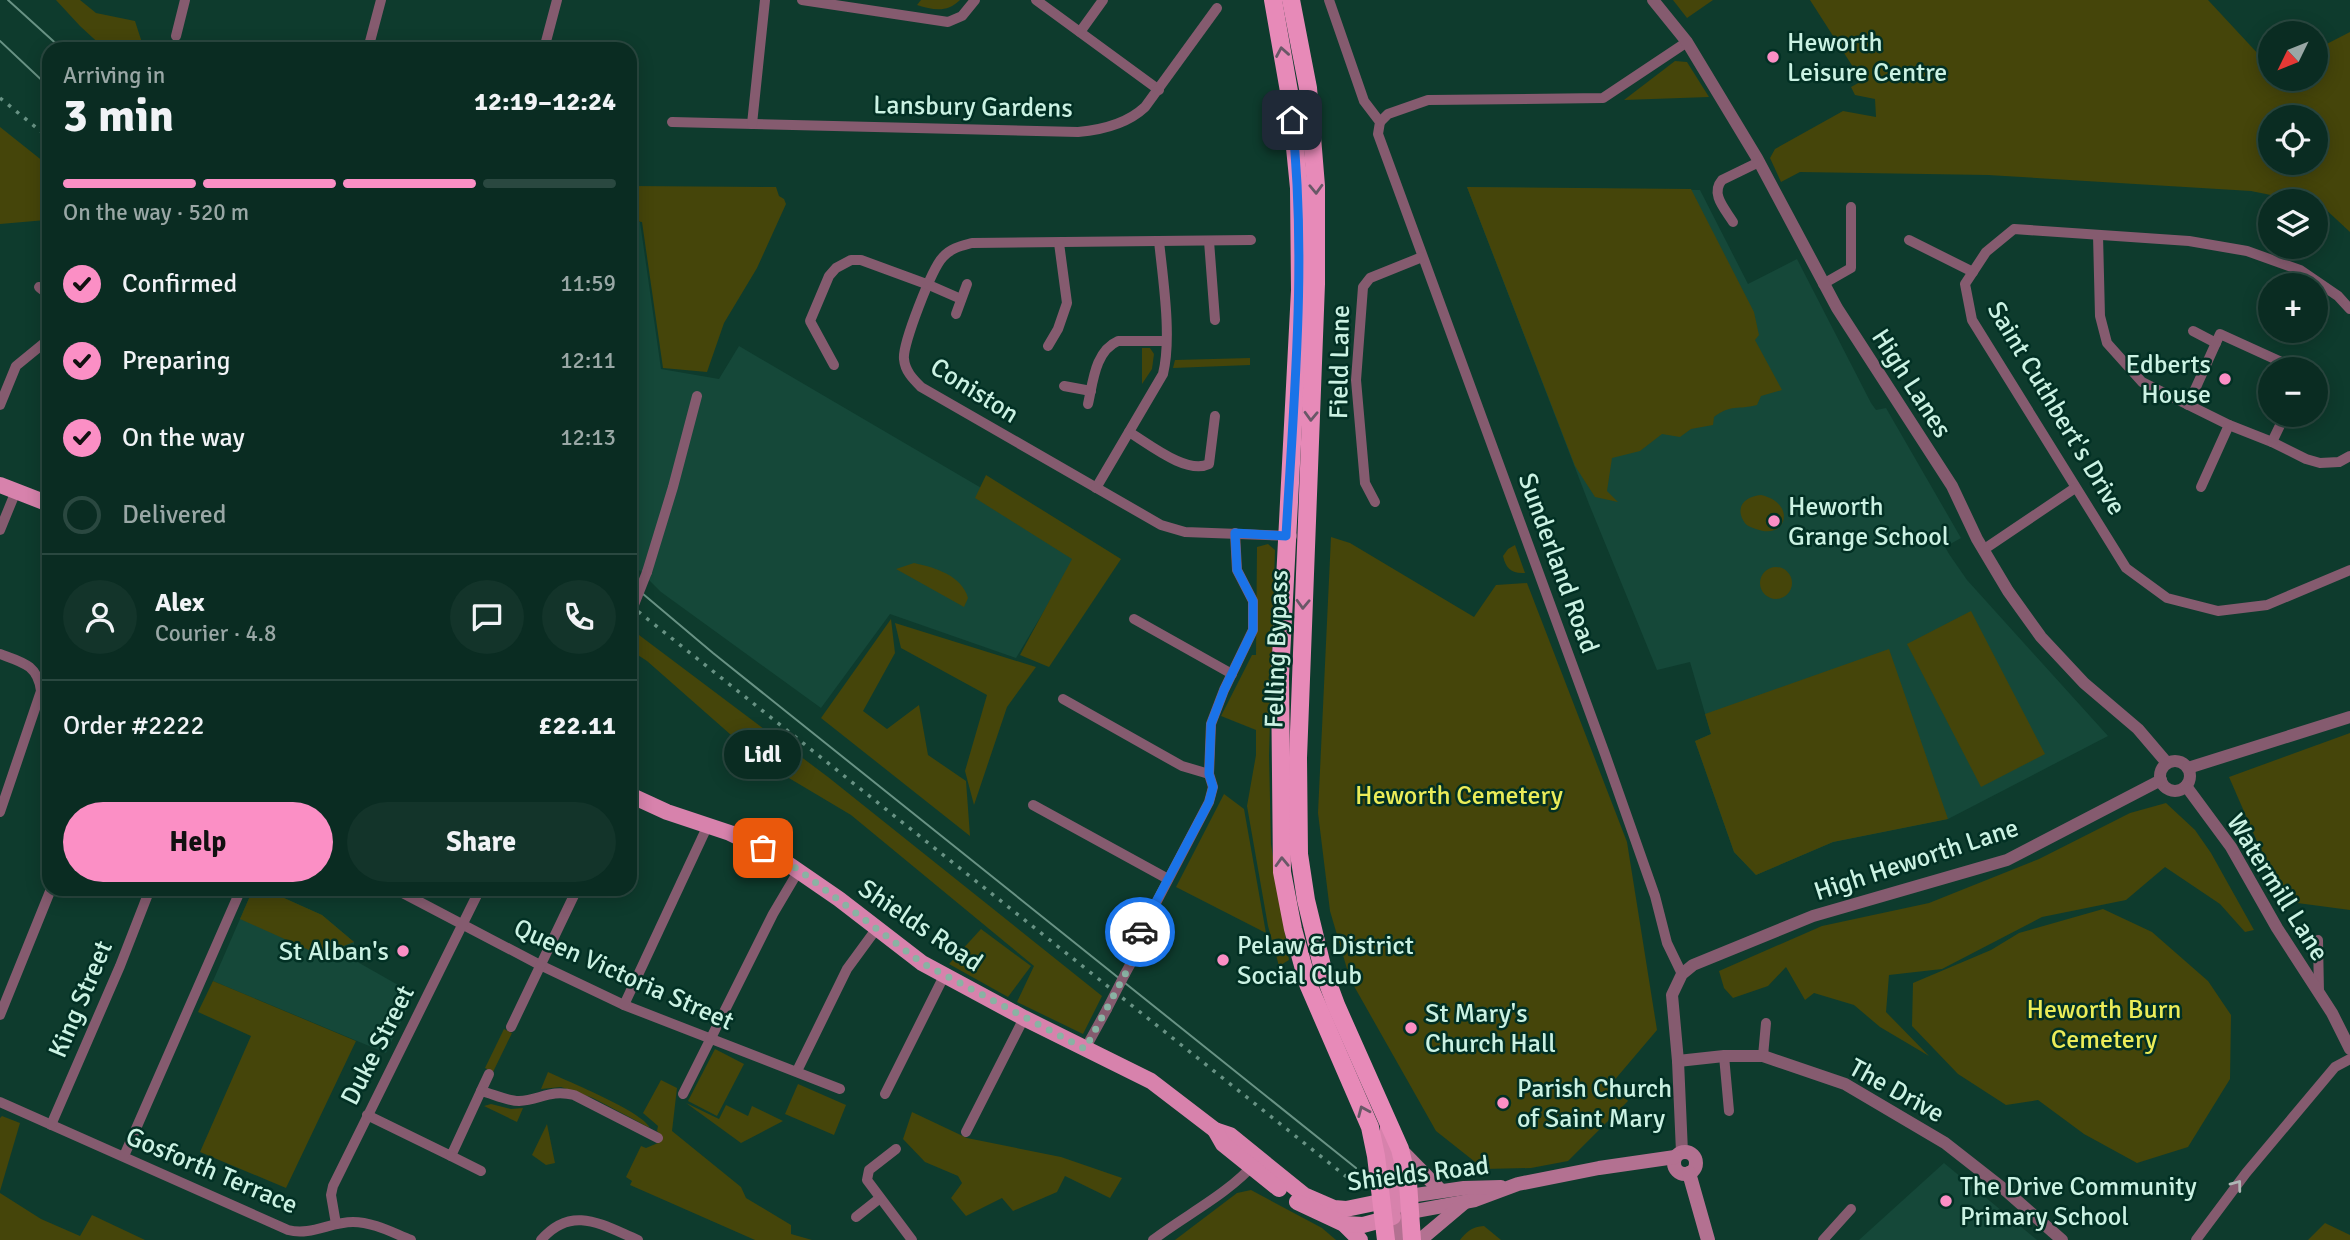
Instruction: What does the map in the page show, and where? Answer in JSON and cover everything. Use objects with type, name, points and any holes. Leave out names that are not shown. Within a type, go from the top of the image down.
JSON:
[{"type":"highway","name":"Felling Bypass","points":[[1273,0],[1290,97],[1299,188],[1300,290],[1280,676],[1282,872],[1293,929],[1308,984],[1370,1127],[1376,1156],[1412,1240]]},
{"type":"highway","name":"Felling Bypass","points":[[1291,0],[1308,88],[1316,186],[1317,284],[1298,758],[1299,854],[1306,900],[1324,970],[1350,1037],[1399,1146],[1397,1207],[1386,1240]]},
{"type":"highway","points":[[1350,1037],[1373,1064],[1395,1106],[1400,1129],[1399,1146]]},
{"type":"main road","points":[[0,485],[42,501]]},
{"type":"main road","name":"Shields Road","points":[[637,797],[667,812],[708,825],[758,846],[799,870],[922,963],[1151,1082],[1215,1130],[1230,1135],[1255,1163],[1304,1195],[1334,1208],[1429,1206],[1465,1202],[1489,1196],[1509,1186]]},
{"type":"main road","points":[[1388,1121],[1388,1145],[1399,1240]]},
{"type":"main road","points":[[1399,1146],[1441,1191]]},
{"type":"main road","points":[[1255,1163],[1297,1202],[1344,1224],[1360,1240]]},
{"type":"main road","points":[[1681,1163],[1708,1240]]},
{"type":"main road","name":"Shields Road","points":[[1344,1224],[1363,1225],[1397,1207],[1441,1191],[1509,1186],[1611,1167],[1681,1163]]},
{"type":"main road","points":[[1420,1240],[1465,1202]]},
{"type":"street","points":[[176,36],[185,0]]},
{"type":"street","points":[[370,42],[381,0]]},
{"type":"street","points":[[546,42],[557,0]]},
{"type":"street","points":[[752,124],[765,0]]},
{"type":"street","points":[[802,0],[868,5],[948,22],[962,16],[975,0]]},
{"type":"street","points":[[1036,0],[1159,90]]},
{"type":"street","points":[[1080,32],[1103,0]]},
{"type":"street","name":"Sunderland Road","points":[[1329,0],[1364,101],[1380,122],[1378,134],[1605,754],[1655,896],[1667,943],[1682,974]]},
{"type":"street","name":"High Lanes","points":[[1653,0],[1687,42],[1759,162],[1823,284],[1952,485],[1983,550],[2008,591],[2041,638],[2084,683],[2137,729],[2168,764]]},
{"type":"street","name":"Lansbury Gardens","points":[[672,122],[1094,131],[1130,118],[1145,107],[1217,8]]},
{"type":"street","points":[[1380,122],[1388,114],[1428,100],[1603,98],[1687,42]]},
{"type":"street","points":[[1733,222],[1717,195],[1718,185],[1759,162]]},
{"type":"street","points":[[1823,284],[1851,268],[1851,207]]},
{"type":"street","name":"Saint Cuthbert's Drive","points":[[2350,309],[2338,296],[2300,270],[2247,251],[2189,241],[2014,229],[1986,252],[1965,284],[1972,320],[2126,568],[2167,598],[2218,611],[2267,605],[2350,570]]},
{"type":"street","points":[[2098,235],[2100,316],[2107,343],[2142,382],[2229,425],[2320,463],[2339,462],[2350,456]]},
{"type":"street","name":"Coniston","points":[[1251,240],[972,243],[961,246],[943,257],[929,285],[904,348],[906,369],[921,387],[1173,530],[1306,536]]},
{"type":"street","points":[[1909,240],[1973,272]]},
{"type":"street","points":[[1096,488],[1163,374],[1166,341],[1159,241]]},
{"type":"street","points":[[1209,241],[1215,320]]},
{"type":"street","points":[[1048,345],[1058,329],[1067,303],[1059,243]]},
{"type":"street","name":"Field Lane","points":[[1375,502],[1365,483],[1356,380],[1363,287],[1370,278],[1422,257]]},
{"type":"street","points":[[834,365],[810,321],[835,268],[851,260],[861,261],[961,299]]},
{"type":"street","points":[[956,314],[967,284]]},
{"type":"street","points":[[2193,331],[2216,343]]},
{"type":"street","points":[[2188,405],[2220,334],[2271,357]]},
{"type":"street","points":[[1088,404],[1100,356],[1111,344],[1118,341],[1166,341]]},
{"type":"street","points":[[0,405],[16,366],[42,345]]},
{"type":"street","points":[[1064,386],[1091,391]]},
{"type":"street","points":[[637,597],[673,487],[697,396]]},
{"type":"street","points":[[1129,432],[1186,465],[1201,468],[1209,464],[1215,416]]},
{"type":"street","points":[[2201,486],[2229,425]]},
{"type":"street","points":[[2272,442],[2279,427]]},
{"type":"street","points":[[1983,550],[2075,488]]},
{"type":"street","points":[[0,530],[16,491]]},
{"type":"street","points":[[1085,1049],[1137,952],[1136,941],[1209,802],[1213,787],[1209,774],[1211,724],[1253,630],[1253,601],[1237,570],[1235,533]]},
{"type":"street","points":[[1134,619],[1232,674]]},
{"type":"street","points":[[0,654],[31,668],[40,679],[41,691],[0,812]]},
{"type":"street","points":[[1063,699],[1182,765],[1209,774]]},
{"type":"street","points":[[2188,768],[2350,717]]},
{"type":"street","points":[[2178,762],[2188,768],[2190,777],[2186,786],[2172,791],[2164,786],[2161,780],[2162,769],[2168,764],[2178,762]]},
{"type":"street","name":"High Heworth Lane","points":[[1682,974],[1693,965],[1812,916],[2007,860],[2161,780]]},
{"type":"street","name":"Watermill Lane","points":[[2186,786],[2231,847],[2319,996],[2332,1013],[2350,1049]]},
{"type":"street","points":[[1033,805],[1168,879]]},
{"type":"street","points":[[624,1004],[708,825]]},
{"type":"street","points":[[683,1094],[775,910],[799,870]]},
{"type":"street","points":[[0,1015],[48,896]]},
{"type":"street","name":"King Street","points":[[51,1125],[147,896]]},
{"type":"street","points":[[124,1156],[238,896]]},
{"type":"street","name":"Queen Victoria Street","points":[[408,896],[540,965],[624,1004],[840,1089]]},
{"type":"street","name":"Duke Street","points":[[336,1224],[331,1195],[333,1186],[477,896]]},
{"type":"street","points":[[510,1027],[574,896]]},
{"type":"street","points":[[797,1071],[847,969],[877,928]]},
{"type":"street","points":[[2318,940],[2319,996]]},
{"type":"street","points":[[1681,1163],[1678,1062],[1672,995],[1682,974]]},
{"type":"street","points":[[886,1094],[944,976]]},
{"type":"street","points":[[0,983],[12,989]]},
{"type":"street","points":[[966,1132],[1024,1018]]},
{"type":"street","points":[[1763,1056],[1766,1023]]},
{"type":"street","points":[[1724,1056],[1729,1111]]},
{"type":"street","name":"The Drive","points":[[1678,1062],[1724,1056],[1763,1056],[1845,1084],[1945,1143],[2005,1190],[2062,1240]]},
{"type":"street","points":[[2196,1240],[2246,1173],[2335,1068],[2350,1059]]},
{"type":"street","points":[[451,1156],[489,1074]]},
{"type":"street","points":[[481,1091],[519,1101],[551,1092],[574,1095],[652,1138]]},
{"type":"street","name":"Gosforth Terrace","points":[[0,1102],[288,1230],[310,1232],[336,1224],[361,1222],[411,1240]]},
{"type":"street","points":[[367,1115],[481,1171]]},
{"type":"street","points":[[896,1149],[867,1174],[869,1184],[912,1240]]},
{"type":"street","points":[[1153,1240],[1209,1200],[1227,1191],[1255,1163]]},
{"type":"street","points":[[856,1217],[880,1198]]},
{"type":"street","points":[[1823,1240],[1851,1209]]},
{"type":"street","points":[[541,1240],[559,1225],[581,1219],[592,1220],[638,1240]]},
{"type":"shaded area","name":"Heworth Grange School","points":[[1467,187],[1700,190],[1748,284],[1797,259],[1871,403],[1876,410],[1886,408],[1961,538],[1945,547],[1949,554],[1967,580],[2108,736],[1948,819],[1833,842],[1756,875],[1734,852],[1695,741],[1711,734],[1690,662],[1657,670],[1589,504]]},
{"type":"shaded area","points":[[637,222],[640,222],[661,369],[719,379],[739,346],[1082,547],[1016,658],[890,614],[821,708],[661,592],[637,568]]},
{"type":"shaded area","points":[[250,896],[280,896],[322,915],[354,942],[354,960],[414,994],[386,1053],[213,981]]},
{"type":"shaded area","name":"The Drive Community Primary School","points":[[1944,1163],[2037,1240],[1859,1240]]},
{"type":"green space","points":[[56,0],[80,0],[96,13],[135,21],[142,42],[97,42]]},
{"type":"green space","points":[[921,0],[960,0],[950,7],[940,9],[917,5]]},
{"type":"green space","points":[[1673,0],[1713,0],[1687,18]]},
{"type":"green space","points":[[1810,0],[2208,0],[2258,54],[2258,91],[2328,91],[2328,43],[2350,32],[2350,232],[2328,212],[2328,189],[2258,189],[2258,192],[1988,175],[1800,172],[1781,182],[1770,158],[1775,149],[1843,111],[1876,117],[1875,99],[1855,95],[1851,87],[1862,81]]},
{"type":"green space","points":[[1675,61],[1687,62],[1709,97],[1624,100]]},
{"type":"green space","points":[[0,127],[42,160],[42,220],[0,224]]},
{"type":"green space","points":[[637,186],[776,187],[779,196],[784,199],[786,204],[757,268],[724,323],[707,372],[663,368],[642,222],[637,221]]},
{"type":"green space","points":[[1467,187],[1691,189],[1754,312],[1759,335],[1755,340],[1782,390],[1761,396],[1757,405],[1720,413],[1714,417],[1713,425],[1691,429],[1680,437],[1662,434],[1640,451],[1612,458],[1607,491],[1618,502],[1595,497],[1575,466]]},
{"type":"green space","points":[[1142,348],[1150,348],[1154,354],[1152,369],[1142,384]]},
{"type":"green space","points":[[1250,358],[1250,365],[1173,368],[1175,360]]},
{"type":"green space","points":[[986,475],[1121,559],[1049,667],[1020,655],[1072,559],[975,498]]},
{"type":"green space","points":[[1761,495],[1780,505],[1783,512],[1784,520],[1775,530],[1756,529],[1747,525],[1741,515],[1744,502]]},
{"type":"green space","name":"Heworth Cemetery","points":[[1331,537],[1350,543],[1474,617],[1496,585],[1527,583],[1627,842],[1657,1030],[1612,1083],[1628,1101],[1568,1161],[1531,1168],[1484,1169],[1436,1131],[1350,979],[1330,911],[1318,813]]},
{"type":"green space","points":[[1268,544],[1275,550],[1269,755],[1271,844],[1289,960],[1279,966],[1268,926],[1247,806],[1256,755],[1256,730],[1221,716],[1252,655],[1256,655],[1257,547]]},
{"type":"green space","points":[[1515,545],[1525,573],[1516,573],[1504,561],[1503,556]]},
{"type":"green space","points":[[914,563],[939,570],[954,578],[965,590],[968,598],[964,607],[896,569]]},
{"type":"green space","points":[[1776,567],[1788,571],[1792,583],[1788,595],[1776,599],[1764,595],[1760,583],[1764,571]]},
{"type":"green space","points":[[1971,611],[2045,754],[1981,787],[1907,644]]},
{"type":"green space","points":[[891,619],[895,653],[863,711],[887,729],[919,705],[928,755],[966,781],[970,836],[821,718]]},
{"type":"green space","points":[[895,623],[1036,667],[1007,707],[974,805],[965,771],[987,695],[901,648]]},
{"type":"green space","points":[[637,634],[828,777],[1102,996],[1083,1034],[1017,1002],[1034,966],[851,815],[735,746],[739,742],[637,655]]},
{"type":"green space","points":[[1889,649],[1948,819],[1833,842],[1756,875],[1734,852],[1695,741],[1711,734],[1705,714]]},
{"type":"green space","points":[[2350,733],[2350,910],[2283,901],[2229,777]]},
{"type":"green space","points":[[1224,794],[1244,809],[1266,933],[1176,887]]},
{"type":"green space","points":[[2166,803],[2195,830],[2211,853],[2254,930],[2245,932],[2220,904],[2165,867],[2126,900],[2042,917],[1942,969],[1889,975],[1886,1012],[1929,1056],[1880,1027],[1854,1005],[1814,993],[1805,1000],[1786,967],[1768,986],[1733,998],[1724,988],[1719,971],[1822,926],[1929,903],[2039,859],[2130,813]]},
{"type":"green space","points":[[250,896],[280,896],[322,915],[354,942],[320,955],[240,919]]},
{"type":"green space","name":"Heworth Burn Cemetery","points":[[2103,909],[2152,932],[2208,981],[2231,1015],[2230,1079],[2188,1147],[2137,1163],[2084,1134],[2038,1100],[2006,1105],[1958,1074],[1912,1026],[1913,983],[1991,950],[2019,933]]},
{"type":"green space","points":[[981,929],[1031,966],[1008,997],[949,964]]},
{"type":"green space","points":[[213,981],[356,1041],[286,1188],[200,1152],[251,1036],[198,1012]]},
{"type":"green space","points":[[504,1029],[512,1033],[493,1072],[485,1068]]},
{"type":"green space","points":[[715,1049],[744,1064],[717,1116],[688,1101]]},
{"type":"green space","points":[[548,1072],[620,1105],[634,1113],[650,1128],[593,1098],[561,1087],[541,1089]]},
{"type":"green space","points":[[661,1080],[677,1088],[672,1131],[741,1187],[746,1198],[791,1225],[791,1234],[812,1240],[755,1240],[630,1185],[632,1181],[626,1177],[641,1146],[646,1148],[658,1143],[662,1136],[657,1131],[658,1126],[643,1113]]},
{"type":"green space","points":[[798,1084],[846,1105],[834,1135],[785,1114]]},
{"type":"green space","points":[[686,1103],[719,1119],[726,1105],[748,1116],[752,1106],[783,1121],[741,1143]]},
{"type":"green space","points":[[491,1104],[511,1109],[523,1108],[517,1122],[484,1106]]},
{"type":"green space","points":[[912,1112],[967,1138],[1061,1157],[1122,1178],[1110,1198],[1065,1176],[1057,1192],[1013,1211],[1002,1198],[966,1216],[951,1198],[962,1183],[958,1176],[925,1162],[903,1139]]},
{"type":"green space","points":[[2,1116],[20,1123],[0,1191],[0,1118]]},
{"type":"green space","points":[[547,1124],[555,1163],[546,1165],[532,1155]]},
{"type":"green space","points":[[1251,1190],[1322,1228],[1336,1240],[1175,1240],[1237,1193]]},
{"type":"green space","points":[[0,1193],[41,1219],[80,1236],[92,1215],[145,1240],[0,1240]]},
{"type":"green space","points":[[2325,1223],[2350,1235],[2350,1240],[2308,1240]]},
{"type":"green space","points":[[1484,1226],[1501,1240],[1460,1240],[1470,1230]]},
{"type":"tram line","points":[[8,0],[54,42]]},
{"type":"tram line","points":[[0,41],[42,80]]},
{"type":"tram line","points":[[637,589],[713,653],[1356,1168]]},
{"type":"railway","points":[[0,98],[42,132]]},
{"type":"railway","points":[[637,611],[1348,1178]]},
{"type":"way so far","points":[[763,848],[799,870],[922,963],[1085,1049],[1137,952],[1136,941],[1140,932]]},
{"type":"place","name":"Heworth Leisure Centre","points":[[1773,57]]},
{"type":"place","name":"Edberts House","points":[[2225,379]]},
{"type":"place","name":"Heworth Grange School","points":[[1774,521]]},
{"type":"place","name":"Lidl","points":[[763,848]]},
{"type":"place","name":"St Alban's","points":[[403,951]]},
{"type":"place","name":"Pelaw & District Social Club","points":[[1223,960]]},
{"type":"place","name":"St Mary's Church Hall","points":[[1411,1028]]},
{"type":"place","name":"Parish Church of Saint Mary","points":[[1503,1103]]},
{"type":"place","name":"The Drive Community Primary School","points":[[1946,1201]]},
{"type":"route","points":[[1140,932],[1209,802],[1213,787],[1209,774],[1211,724],[1253,630],[1253,601],[1237,570],[1235,533],[1286,536],[1300,290],[1299,188],[1292,120]]}]
